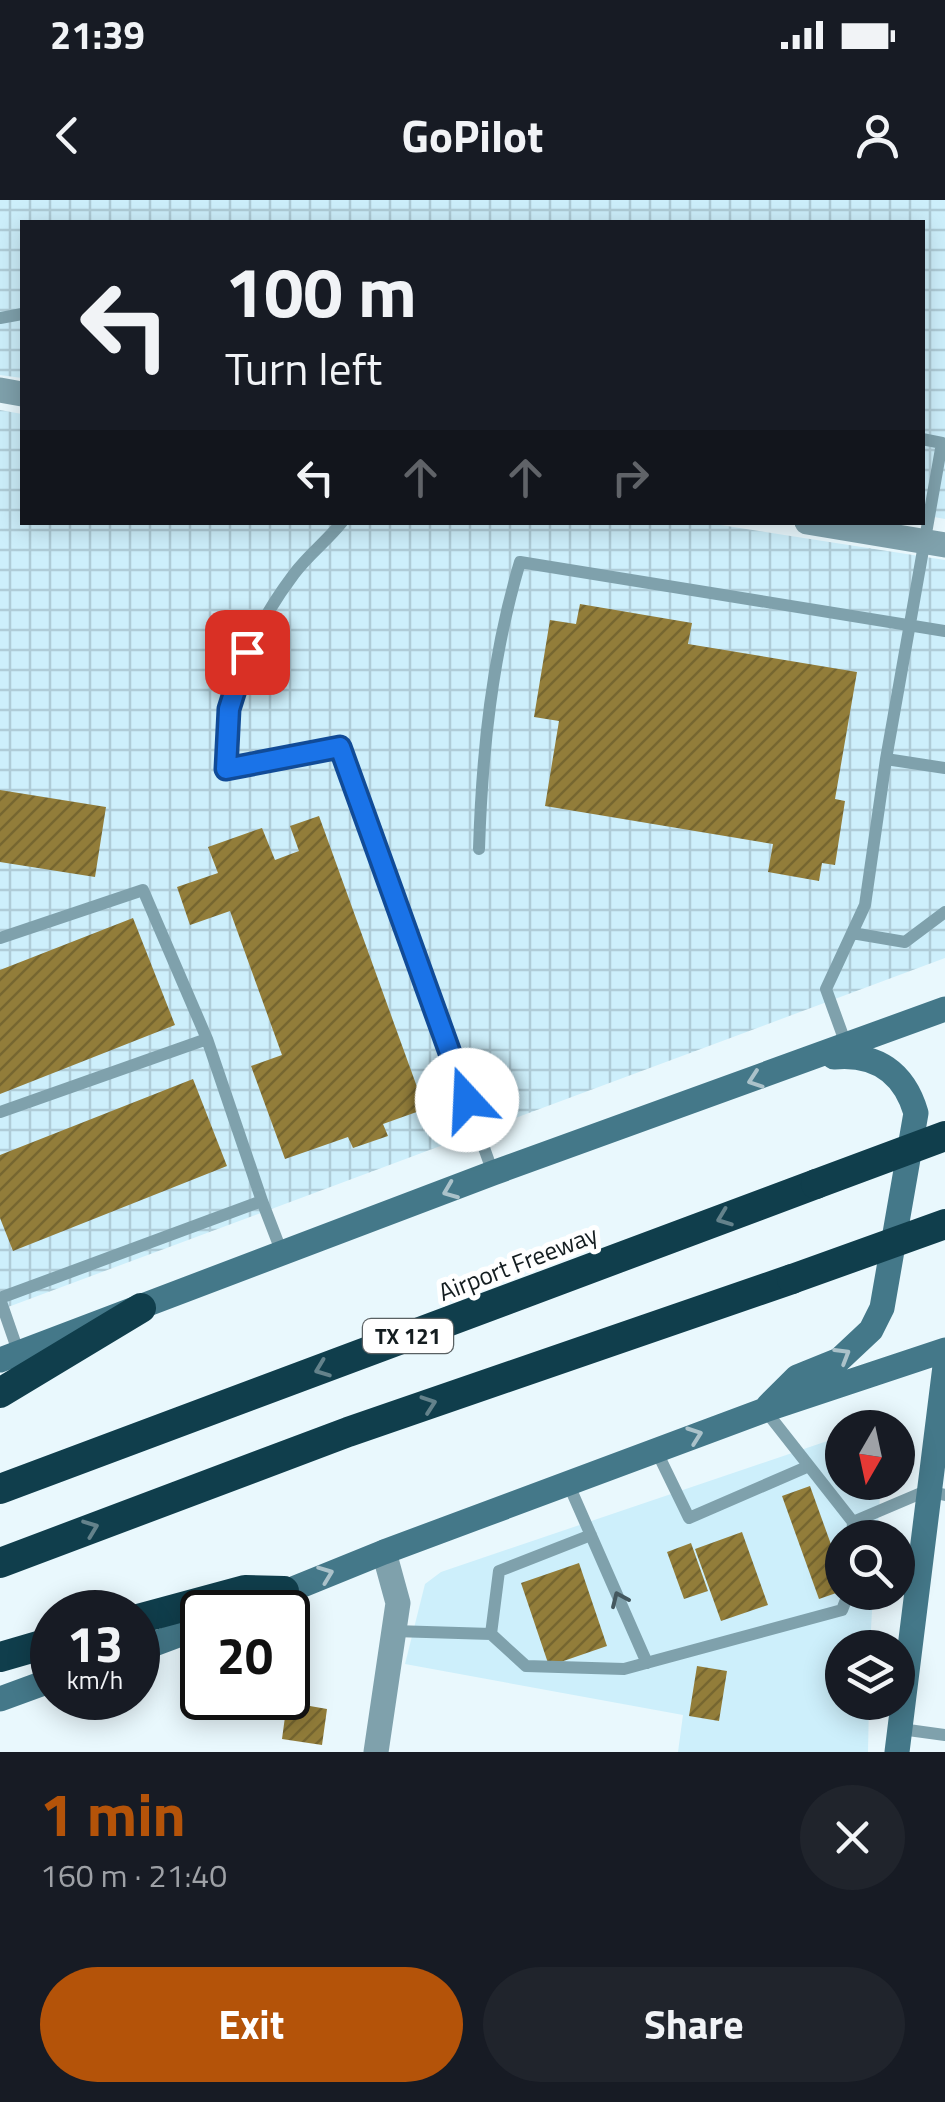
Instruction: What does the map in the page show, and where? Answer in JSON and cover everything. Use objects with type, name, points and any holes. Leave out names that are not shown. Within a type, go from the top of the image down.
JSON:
[{"type":"highway","name":"Airport Freeway","points":[[0,1489],[945,1136]]},
{"type":"highway","points":[[0,1563],[348,1432],[945,1224]]},
{"type":"highway","points":[[0,1393],[141,1308]]},
{"type":"highway","points":[[0,1656],[30,1648]]},
{"type":"main road","points":[[9,1357],[493,1173],[815,1060],[945,1009]]},
{"type":"main road","points":[[765,1410],[797,1377],[839,1360],[871,1330],[882,1308],[916,1112],[910,1092],[885,1064],[849,1056],[815,1060]]},
{"type":"main road","points":[[284,1590],[765,1410],[945,1350]]},
{"type":"main road","points":[[899,1740],[936,1493],[945,1366]]},
{"type":"main road","points":[[0,1700],[30,1688]]},
{"type":"street","points":[[825,525],[936,544]]},
{"type":"street","points":[[376,1752],[398,1604],[384,1552]]},
{"type":"lane","points":[[847,1047],[826,989],[865,904],[911,625],[936,544],[944,437]]},
{"type":"lane","points":[[339,525],[296,572],[260,623],[229,709],[226,769],[340,747],[493,1173]]},
{"type":"lane","points":[[479,849],[482,756],[504,615],[520,562],[945,630]]},
{"type":"lane","points":[[886,759],[945,768]]},
{"type":"lane","points":[[0,938],[142,890],[207,1039],[282,1256]]},
{"type":"lane","points":[[852,933],[905,942],[945,912]]},
{"type":"lane","points":[[0,1112],[207,1039]]},
{"type":"lane","points":[[9,1357],[0,1298],[262,1200]]},
{"type":"lane","points":[[765,1410],[851,1520]]},
{"type":"lane","points":[[656,1450],[690,1518],[808,1466]]},
{"type":"lane","points":[[568,1483],[647,1663]]},
{"type":"lane","points":[[859,1520],[936,1493]]},
{"type":"lane","points":[[490,1634],[500,1572],[591,1535]]},
{"type":"lane","points":[[394,1631],[490,1634],[526,1666],[624,1669],[842,1610]]},
{"type":"lane","points":[[899,1740],[945,1735]]},
{"type":"shaded area","points":[[0,200],[945,200],[945,519],[925,515],[925,220],[20,220],[20,378],[0,375]]},
{"type":"shaded area","points":[[0,410],[20,414],[20,525],[721,525],[945,560],[945,958],[0,1310]]},
{"type":"shaded area","points":[[825,1442],[825,1500],[880,1500],[878,1520],[825,1520],[825,1610],[872,1610],[871,1630],[825,1630],[825,1720],[869,1720],[868,1752],[678,1752],[683,1715],[405,1664],[425,1584],[441,1572]]},
{"type":"building","points":[[580,604],[692,623],[688,644],[857,672],[835,799],[845,801],[835,865],[822,863],[819,881],[768,872],[773,844],[545,806],[559,721],[534,717],[550,620],[576,624]]},
{"type":"building","points":[[0,790],[106,807],[95,877],[0,862]]},
{"type":"building","points":[[319,816],[425,1109],[383,1124],[388,1136],[353,1148],[348,1137],[285,1159],[251,1066],[282,1055],[230,911],[190,925],[177,887],[218,873],[208,847],[262,828],[275,860],[299,851],[290,826]]},
{"type":"building","points":[[133,918],[175,1025],[0,1094],[0,970]]},
{"type":"building","points":[[193,1079],[227,1166],[13,1251],[0,1218],[0,1155]]},
{"type":"building","points":[[810,1486],[825,1528],[825,1597],[819,1599],[782,1496]]},
{"type":"building","points":[[742,1532],[768,1605],[721,1621],[695,1549]]},
{"type":"building","points":[[691,1543],[708,1591],[684,1599],[667,1552]]},
{"type":"building","points":[[579,1563],[607,1646],[549,1666],[521,1583]]},
{"type":"building","points":[[697,1666],[727,1671],[719,1721],[689,1716]]},
{"type":"building","points":[[310,1706],[327,1709],[322,1745],[282,1739],[285,1720],[310,1720]]},
{"type":"route","points":[[247,652],[229,709],[224,739],[226,769],[340,747],[467,1100]]}]
